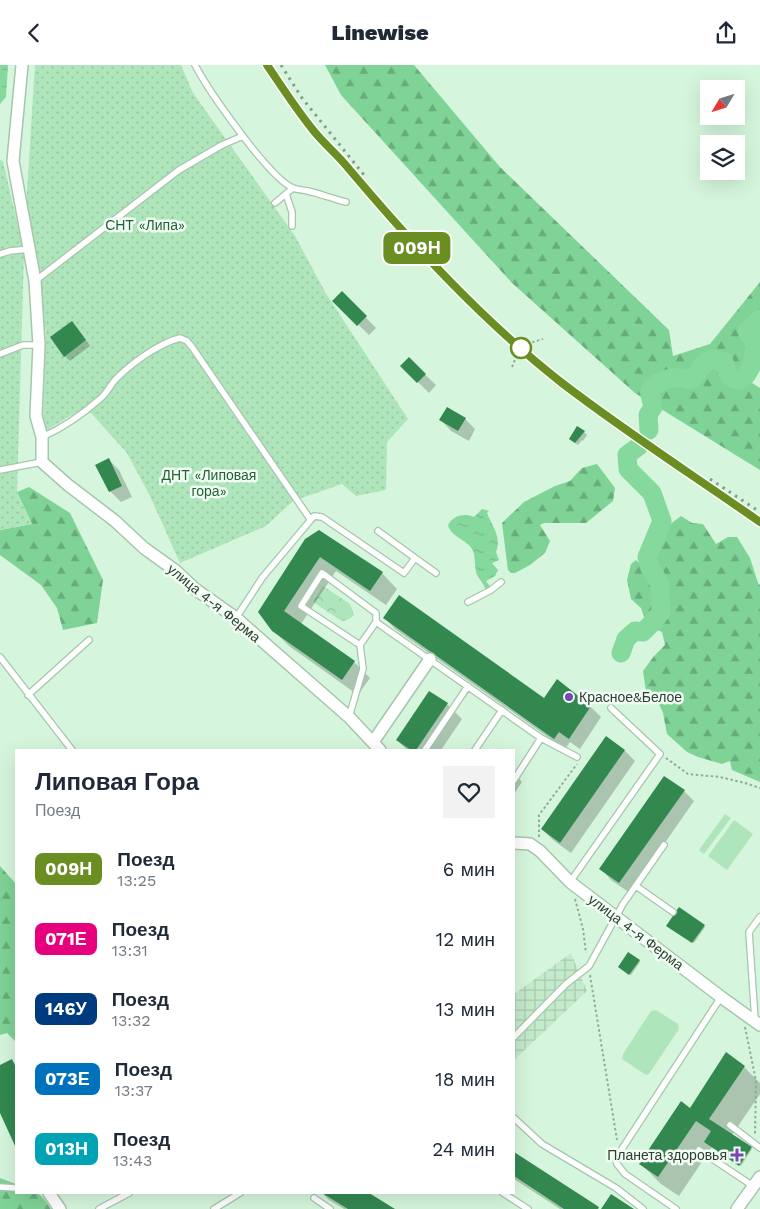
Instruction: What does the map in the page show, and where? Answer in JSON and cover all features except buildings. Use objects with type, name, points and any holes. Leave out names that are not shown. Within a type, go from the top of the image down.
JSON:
[{"type":"street","points":[[22,65],[13,161],[35,281],[39,345],[36,416],[42,437],[42,463]]},
{"type":"street","name":"улица 4-я Ферма","points":[[42,463],[115,521],[144,548],[236,619],[350,717],[376,746]]},
{"type":"street","points":[[376,746],[430,659]]},
{"type":"street","name":"улица 4-я Ферма","points":[[515,843],[530,844],[540,851],[574,885],[758,1024]]},
{"type":"street","points":[[737,1209],[757,1182]]},
{"type":"street","points":[[50,1194],[60,1209]]},
{"type":"lane","points":[[195,65],[202,81],[243,136],[280,179],[293,189],[310,191],[346,202]]},
{"type":"lane","points":[[35,281],[178,169],[243,136]]},
{"type":"lane","points":[[275,203],[293,189]]},
{"type":"lane","points":[[286,194],[292,212],[292,226]]},
{"type":"lane","points":[[0,254],[29,249]]},
{"type":"lane","points":[[42,437],[57,430],[103,397],[117,377],[139,359],[174,339],[180,338],[187,341],[192,347],[310,519]]},
{"type":"lane","points":[[0,354],[23,345],[39,345]]},
{"type":"lane","points":[[0,470],[42,463]]},
{"type":"lane","points":[[236,619],[262,578],[314,516],[322,517],[404,573],[416,558]]},
{"type":"lane","points":[[378,531],[436,573]]},
{"type":"lane","points":[[350,717],[363,669],[360,645],[376,622],[376,613],[322,573],[301,606],[360,645]]},
{"type":"lane","points":[[468,602],[491,590],[501,582]]},
{"type":"lane","points":[[376,622],[541,738],[577,757]]},
{"type":"lane","points":[[28,695],[89,640]]},
{"type":"lane","points":[[0,657],[71,749]]},
{"type":"lane","points":[[426,749],[468,686]]},
{"type":"lane","points":[[574,885],[660,753],[611,708]]},
{"type":"lane","points":[[476,749],[502,711]]},
{"type":"lane","points":[[515,778],[541,738]]},
{"type":"lane","points":[[515,1036],[566,984],[589,966],[623,905],[664,845]]},
{"type":"lane","points":[[636,886],[673,911]]},
{"type":"lane","points":[[758,1024],[749,932],[760,917]]},
{"type":"lane","points":[[676,1209],[620,1171],[616,1158],[721,997]]},
{"type":"lane","points":[[515,1119],[542,1144],[616,1188],[641,1208]]},
{"type":"lane","points":[[730,1125],[758,1146]]},
{"type":"lane","points":[[699,1150],[757,1182]]},
{"type":"lane","points":[[0,1187],[15,1188]]},
{"type":"lane","points":[[98,1209],[127,1194]]},
{"type":"lane","points":[[214,1209],[238,1194]]},
{"type":"lane","points":[[504,1194],[528,1209]]},
{"type":"lane","points":[[314,1198],[330,1209]]},
{"type":"path","points":[[512,367],[519,350],[523,350],[527,344],[542,339]]},
{"type":"path","points":[[660,753],[688,774],[720,777],[760,789]]},
{"type":"path","points":[[540,851],[540,815],[577,764]]},
{"type":"path","points":[[574,885],[575,900],[583,929],[584,946],[589,966],[619,1153]]},
{"type":"path","points":[[742,1013],[756,1081],[758,1146]]},
{"type":"shaded area","points":[[571,953],[587,991],[515,1059],[515,993]]},
{"type":"green space","name":"СНТ «Липа»","points":[[35,65],[181,65],[193,93],[295,236],[325,292],[408,419],[387,442],[386,490],[356,496],[342,484],[293,501],[266,526],[180,563],[150,496],[127,453],[91,413],[77,412],[48,429],[43,427],[46,332],[37,286],[26,208]]},
{"type":"green space","points":[[325,65],[414,65],[500,167],[669,330],[673,356],[710,344],[760,282],[760,370],[752,383],[760,388],[760,470],[635,393],[512,283],[341,95]]},
{"type":"green space","points":[[0,160],[3,161],[24,253],[17,492],[32,524],[0,530]]},
{"type":"green space","points":[[597,464],[615,488],[613,501],[586,523],[544,523],[540,525],[550,541],[545,553],[530,565],[515,573],[511,573],[508,570],[502,523],[524,502],[555,486],[570,481],[582,468]]},
{"type":"green space","points":[[29,487],[70,513],[103,580],[97,623],[63,630],[57,608],[41,585],[0,555],[0,530],[32,524],[17,492]]},
{"type":"green space","points":[[681,516],[692,523],[703,524],[716,544],[728,537],[737,537],[750,558],[760,585],[760,782],[732,770],[730,761],[722,764],[687,752],[667,734],[663,713],[655,695],[646,691],[643,671],[665,645],[662,632],[647,626],[641,608],[631,599],[627,580],[631,564],[636,560],[654,579],[653,555],[664,529]]},
{"type":"green space","points":[[323,586],[350,604],[354,615],[351,618],[344,621],[340,620],[313,602]]},
{"type":"green space","points":[[725,814],[731,818],[704,854],[699,850]]},
{"type":"green space","points":[[734,820],[753,834],[727,870],[708,856]]},
{"type":"green space","points":[[0,866],[15,883],[15,1041],[7,1033],[0,1035]]},
{"type":"green space","points":[[656,1010],[678,1024],[679,1029],[649,1074],[646,1075],[622,1059],[623,1054],[651,1011]]},
{"type":"green space","points":[[0,1178],[15,1184],[15,1194],[38,1194],[51,1209],[0,1209]]},
{"type":"water","points":[[0,65],[8,65],[6,97],[0,104]]},
{"type":"water","points":[[482,509],[489,511],[487,513],[498,541],[496,552],[499,560],[492,563],[498,570],[495,576],[486,581],[491,588],[488,590],[477,575],[471,547],[452,533],[448,525],[459,516],[467,515],[474,517]]},
{"type":"waterway","points":[[649,430],[648,415],[653,407],[650,390],[664,380],[674,378],[690,380],[707,361],[712,359],[724,362],[731,377],[737,380],[742,379],[749,370],[754,357],[753,342],[747,331],[760,319]]},
{"type":"waterway","points":[[621,653],[626,639],[635,631],[643,632],[661,612],[660,584],[650,568],[647,557],[662,521],[652,493],[628,469],[627,455],[639,446]]},
{"type":"railway","points":[[267,65],[317,135],[423,253],[475,306],[559,380],[658,453],[760,522]]},
{"type":"railway","points":[[281,65],[302,98],[364,175]]},
{"type":"railway","points":[[710,479],[760,512]]},
{"type":"train","name":"009Н","points":[[267,65],[314,131],[348,167],[414,245],[491,321],[561,382],[598,410],[760,522]]},
{"type":"place","name":"Красное&Белое","points":[[569,697]]},
{"type":"place","name":"Планета здоровья","points":[[737,1155]]},
{"type":"park label","name":"ДНТ «Липовая гора»","points":[[209,483]]}]
